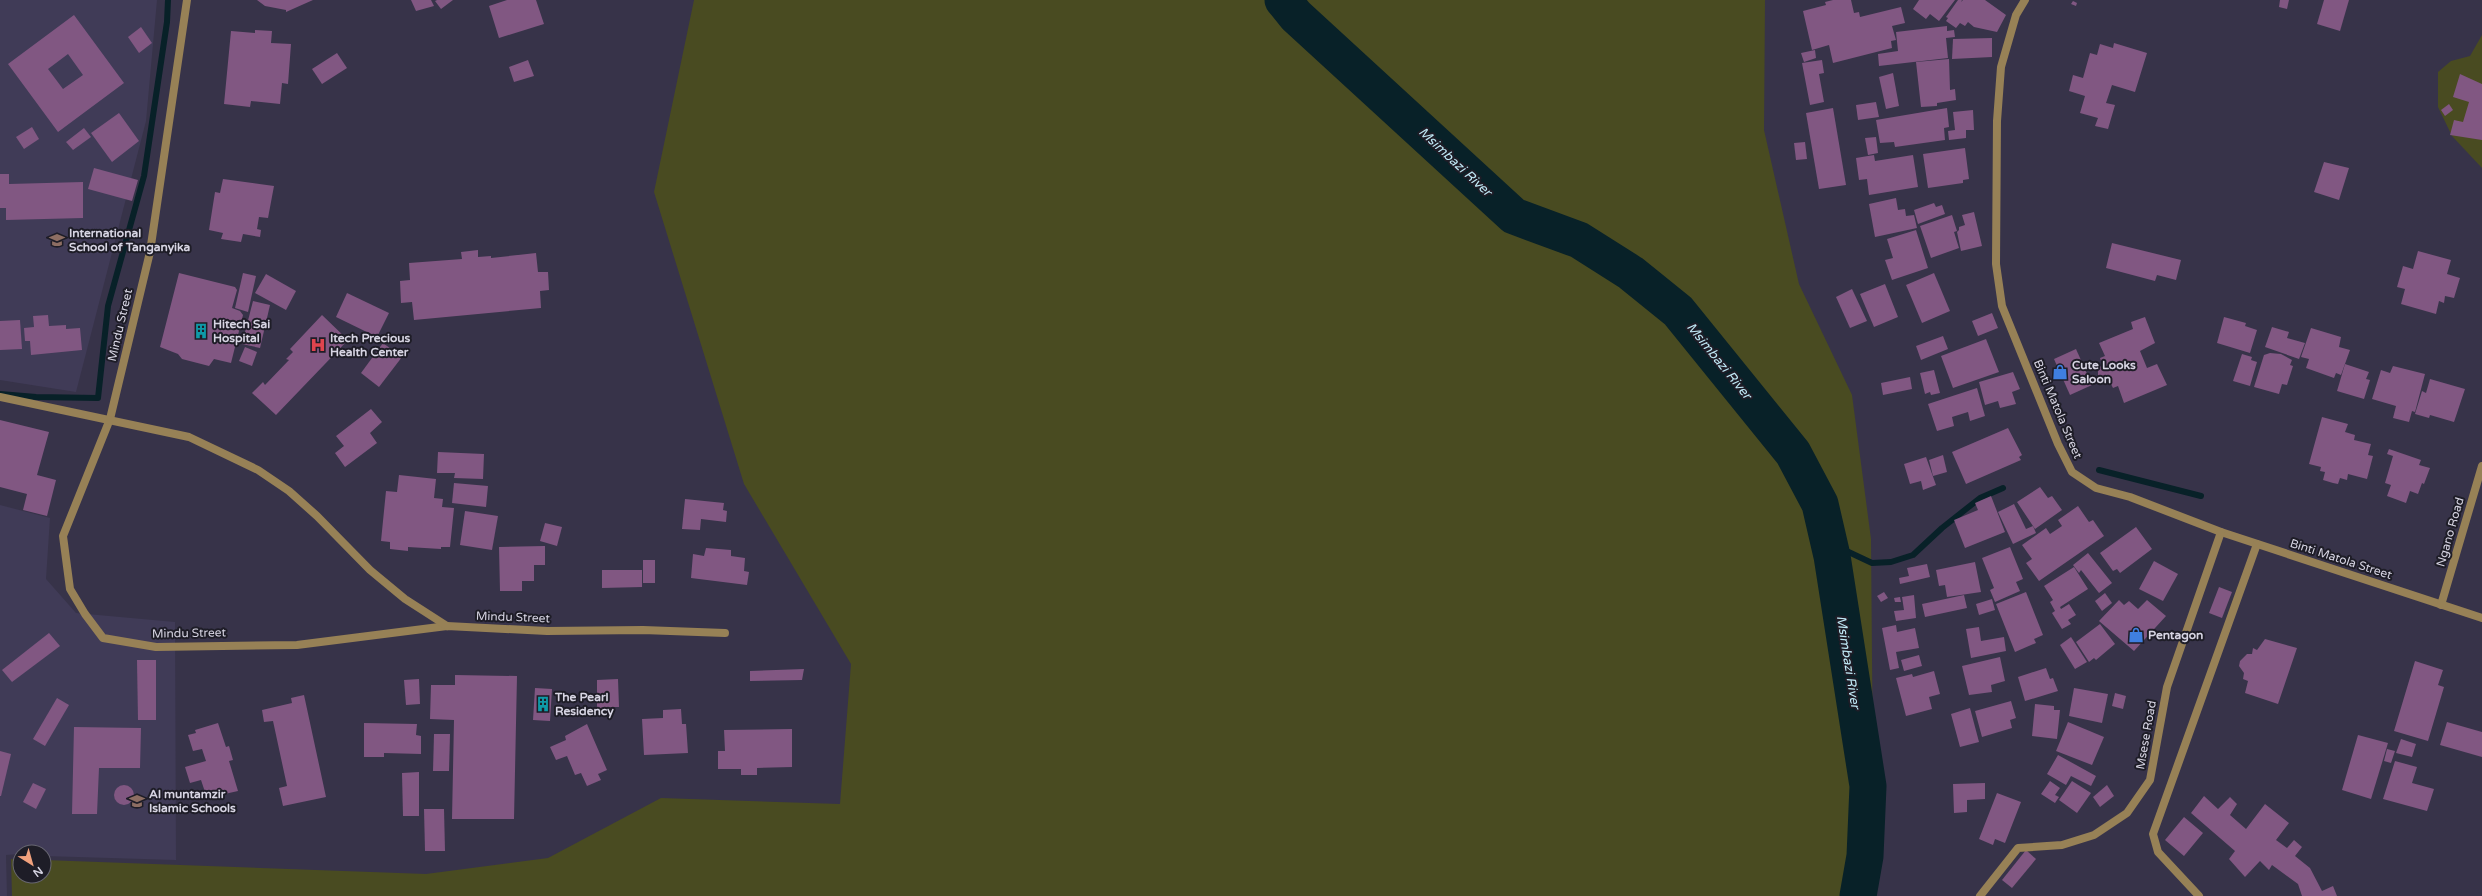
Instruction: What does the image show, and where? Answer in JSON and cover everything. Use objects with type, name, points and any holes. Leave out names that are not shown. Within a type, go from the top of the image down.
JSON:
[{"type":"street","name":"Mindu Street","points":[[187,0],[150,252],[110,419],[64,536],[70,588],[85,614],[103,638],[156,647],[297,645],[447,626],[546,631],[643,630],[725,634]]},
{"type":"street","name":"Binti Matola Street","points":[[2025,0],[2016,15],[2001,67],[1997,121],[1996,264],[2002,306],[2058,444],[2072,472],[2096,488],[2130,497],[2221,532],[2482,618]]},
{"type":"street","points":[[0,397],[110,419],[189,437],[258,470],[289,491],[317,516],[370,570],[405,599],[447,626]]},
{"type":"street","name":"Ngano Road","points":[[2441,605],[2482,466]]},
{"type":"street","name":"Msese Road","points":[[1980,896],[2018,848],[2062,845],[2094,836],[2127,813],[2150,780],[2167,687],[2221,532]]},
{"type":"street","points":[[2200,896],[2158,852],[2153,834],[2257,544]]},
{"type":"shaded area","name":"International School of Tanganyika","points":[[0,0],[157,0],[146,121],[76,392],[0,380]]},
{"type":"shaded area","points":[[0,505],[50,518],[46,579],[76,613],[175,622],[176,860],[52,856],[52,844],[12,844],[12,855],[6,855],[7,896],[0,896]]},
{"type":"green space","points":[[694,0],[1765,0],[1764,130],[1799,284],[1852,395],[1871,539],[1874,896],[12,896],[11,859],[12,884],[52,884],[52,860],[426,874],[548,858],[661,798],[840,804],[851,664],[744,484],[654,192]]},
{"type":"green space","points":[[2482,35],[2482,168],[2452,136],[2438,107],[2438,72],[2451,61],[2470,56]]},
{"type":"building","points":[[257,0],[313,0],[286,12],[286,10],[265,6]]},
{"type":"building","points":[[411,0],[431,0],[434,6],[416,11]]},
{"type":"building","points":[[453,0],[441,9],[435,1]]},
{"type":"building","points":[[507,0],[536,0],[544,24],[499,38],[489,6]]},
{"type":"building","points":[[1833,0],[1851,0],[1854,13],[1859,12],[1860,17],[1901,7],[1905,23],[1892,26],[1896,40],[1891,41],[1892,48],[1833,63],[1829,45],[1812,50],[1803,11],[1826,5],[1825,2]]},
{"type":"building","points":[[1919,0],[1955,0],[1939,21],[1930,14],[1926,19],[1913,9]]},
{"type":"building","points":[[1958,0],[1962,0],[1961,2],[1963,0],[1985,0],[2006,15],[1997,32],[1974,27],[1968,22],[1965,26],[1960,23],[1956,28],[1946,21],[1948,18],[1946,17]]},
{"type":"building","points":[[2280,0],[2289,0],[2287,9],[2279,7]]},
{"type":"building","points":[[2324,0],[2349,0],[2340,31],[2317,24]]},
{"type":"building","points":[[2073,1],[2077,3],[2076,6],[2071,4]]},
{"type":"building","points":[[74,15],[124,83],[58,132],[8,64]],"holes":[[[68,54],[83,75],[63,89],[48,69]]]},
{"type":"building","points":[[1947,26],[1947,31],[1954,30],[1955,37],[1946,38],[1948,58],[1879,66],[1878,54],[1898,51],[1896,32]]},
{"type":"building","points":[[141,27],[152,43],[139,53],[128,37]]},
{"type":"building","points":[[255,30],[272,31],[271,43],[291,44],[288,84],[282,83],[280,104],[251,101],[250,107],[224,104],[231,31],[255,33]]},
{"type":"building","points":[[1992,38],[1992,57],[1952,59],[1953,39]]},
{"type":"building","points":[[2114,43],[2147,53],[2135,92],[2112,85],[2106,103],[2115,105],[2108,129],[2095,126],[2098,118],[2080,113],[2085,96],[2069,91],[2073,75],[2083,78],[2090,53],[2097,55],[2100,44],[2113,48]]},
{"type":"building","points":[[1815,50],[1816,58],[1804,62],[1801,53]]},
{"type":"building","points":[[337,53],[347,68],[322,84],[312,69]]},
{"type":"building","points":[[1949,59],[1950,90],[1955,89],[1956,100],[1937,103],[1937,106],[1921,107],[1916,62]]},
{"type":"building","points":[[528,60],[534,76],[514,82],[509,67]]},
{"type":"building","points":[[1822,60],[1824,73],[1819,74],[1824,102],[1810,105],[1802,63]]},
{"type":"building","points":[[1893,73],[1899,106],[1886,109],[1879,77]]},
{"type":"building","points":[[2460,74],[2482,84],[2482,140],[2450,135],[2454,120],[2463,122],[2469,102],[2453,97]]},
{"type":"building","points":[[1876,102],[1879,117],[1858,120],[1856,105]]},
{"type":"building","points":[[2449,104],[2453,110],[2445,116],[2441,110]]},
{"type":"building","points":[[1833,108],[1846,185],[1819,189],[1806,113]]},
{"type":"building","points":[[1947,108],[1949,127],[1944,128],[1945,140],[1895,147],[1894,142],[1880,143],[1876,120]]},
{"type":"building","points":[[1973,110],[1974,130],[1966,130],[1966,138],[1949,140],[1948,131],[1955,130],[1953,112]]},
{"type":"building","points":[[119,113],[139,141],[112,162],[91,133]]},
{"type":"building","points":[[32,127],[39,139],[24,149],[16,137]]},
{"type":"building","points":[[84,128],[91,137],[73,150],[66,142]]},
{"type":"building","points":[[1876,137],[1878,153],[1868,155],[1865,138]]},
{"type":"building","points":[[1805,142],[1807,159],[1796,160],[1794,143]]},
{"type":"building","points":[[1965,148],[1969,179],[1963,180],[1963,183],[1928,188],[1923,154]]},
{"type":"building","points":[[1874,155],[1875,161],[1913,155],[1918,187],[1869,195],[1867,179],[1859,180],[1856,158]]},
{"type":"building","points":[[2324,162],[2349,168],[2339,200],[2314,192]]},
{"type":"building","points":[[94,168],[138,180],[132,201],[88,189]]},
{"type":"building","points":[[0,174],[9,174],[9,184],[83,182],[83,218],[6,220],[6,208],[0,208]]},
{"type":"building","points":[[223,179],[274,186],[268,218],[259,217],[257,229],[261,230],[260,237],[243,234],[241,242],[221,239],[223,233],[209,230],[215,192],[220,193]]},
{"type":"building","points":[[1896,198],[1898,210],[1905,209],[1906,216],[1914,215],[1917,228],[1875,237],[1869,204]]},
{"type":"building","points":[[1934,203],[1936,207],[1942,205],[1945,214],[1918,224],[1914,210]]},
{"type":"building","points":[[1974,212],[1982,246],[1961,251],[1957,232],[1959,227],[1965,225],[1962,215]]},
{"type":"building","points":[[1952,215],[1957,231],[1954,232],[1959,248],[1931,258],[1920,226]]},
{"type":"building","points":[[1916,230],[1928,268],[1892,280],[1885,260],[1893,258],[1887,239]]},
{"type":"building","points":[[2112,243],[2181,260],[2176,280],[2157,275],[2155,281],[2106,268]]},
{"type":"building","points":[[478,250],[478,257],[491,256],[491,258],[536,253],[538,272],[548,272],[549,290],[540,291],[541,308],[414,320],[412,302],[401,303],[400,281],[410,280],[409,263],[462,259],[461,252]]},
{"type":"building","points":[[2418,251],[2451,260],[2447,274],[2460,278],[2454,298],[2445,296],[2444,303],[2439,301],[2436,314],[2401,304],[2405,289],[2397,287],[2403,266],[2413,269]]},
{"type":"building","name":"Hitech Sai Hospital","points":[[179,273],[235,287],[237,290],[232,308],[240,311],[243,315],[231,363],[214,359],[209,366],[182,359],[178,354],[160,347]]},
{"type":"building","points":[[243,273],[256,276],[248,312],[235,308]]},
{"type":"building","points":[[1934,273],[1950,311],[1922,323],[1906,285]]},
{"type":"building","points":[[266,274],[296,291],[286,310],[255,293]]},
{"type":"building","points":[[1885,284],[1898,317],[1874,327],[1860,294]]},
{"type":"building","points":[[1852,289],[1867,321],[1850,328],[1836,297]]},
{"type":"building","points":[[347,293],[389,313],[377,337],[336,317]]},
{"type":"building","points":[[253,301],[270,305],[260,348],[242,344]]},
{"type":"building","points":[[1992,313],[1998,328],[1978,336],[1972,321]]},
{"type":"building","points":[[48,315],[49,326],[66,325],[66,329],[80,328],[82,350],[31,355],[30,341],[25,341],[24,328],[34,327],[33,316]]},
{"type":"building","points":[[322,315],[348,340],[276,415],[252,393],[263,382],[265,385],[289,360],[286,359],[293,352],[290,349]]},
{"type":"building","points":[[2145,317],[2155,343],[2140,351],[2147,368],[2157,364],[2167,385],[2124,403],[2118,386],[2113,388],[2110,382],[2108,384],[2098,377],[2098,370],[2102,364],[2100,358],[2105,356],[2099,343],[2133,329],[2131,322]]},
{"type":"building","points":[[2224,317],[2246,323],[2245,326],[2257,330],[2250,353],[2217,343]]},
{"type":"building","points":[[20,320],[22,349],[0,350],[0,321]]},
{"type":"building","points":[[2272,327],[2289,332],[2287,338],[2305,343],[2299,359],[2265,347]]},
{"type":"building","points":[[2311,328],[2341,337],[2339,347],[2350,350],[2341,375],[2336,373],[2334,378],[2306,368],[2309,359],[2301,357]]},
{"type":"building","points":[[1943,336],[1948,349],[1921,360],[1916,346]]},
{"type":"building","points":[[1986,339],[1999,372],[1953,388],[1941,356]]},
{"type":"building","points":[[383,343],[402,357],[379,387],[361,373]]},
{"type":"building","points":[[245,347],[257,352],[252,366],[239,361]]},
{"type":"building","points":[[2076,349],[2092,385],[2070,395],[2054,359]]},
{"type":"building","points":[[2270,353],[2281,354],[2292,360],[2290,365],[2293,366],[2287,385],[2282,384],[2279,394],[2254,387],[2264,355]]},
{"type":"building","points":[[2242,354],[2252,357],[2251,360],[2257,362],[2250,386],[2233,381]]},
{"type":"building","points":[[2345,364],[2369,372],[2366,379],[2370,380],[2364,399],[2337,391]]},
{"type":"building","points":[[2393,366],[2425,374],[2415,412],[2412,411],[2409,422],[2393,418],[2396,406],[2372,399],[2381,370],[2390,373]]},
{"type":"building","points":[[1934,370],[1940,393],[1931,395],[1930,392],[1925,394],[1920,373]]},
{"type":"building","points":[[2013,372],[2020,389],[2012,392],[2016,404],[2000,408],[1998,401],[1985,405],[1979,382]]},
{"type":"building","points":[[1910,377],[1912,389],[1883,395],[1881,383]]},
{"type":"building","points":[[2430,379],[2465,389],[2454,422],[2430,415],[2429,418],[2415,414],[2422,391],[2426,393]]},
{"type":"building","points":[[1977,388],[1985,416],[1970,421],[1968,412],[1952,417],[1954,426],[1937,431],[1928,404]]},
{"type":"building","points":[[371,409],[382,422],[370,433],[377,443],[345,467],[335,453],[344,446],[336,436]]},
{"type":"building","points":[[2322,417],[2348,424],[2345,432],[2355,435],[2354,440],[2371,444],[2368,455],[2373,456],[2367,479],[2348,474],[2347,480],[2340,478],[2338,484],[2333,483],[2323,480],[2325,472],[2320,471],[2321,467],[2309,464]]},
{"type":"building","points":[[0,420],[49,432],[37,475],[56,480],[47,516],[23,510],[27,494],[0,487]]},
{"type":"building","points":[[2008,428],[2022,455],[2019,457],[2021,460],[1966,484],[1952,452]]},
{"type":"building","points":[[2389,449],[2421,460],[2419,465],[2430,468],[2424,484],[2422,483],[2418,494],[2410,491],[2406,503],[2387,496],[2391,485],[2385,483],[2393,456],[2387,454]]},
{"type":"building","points":[[438,452],[484,454],[483,479],[454,478],[455,473],[437,473]]},
{"type":"building","points":[[1943,455],[1947,472],[1933,476],[1929,460]]},
{"type":"building","points":[[1926,457],[1936,485],[1923,490],[1921,481],[1910,484],[1904,464]]},
{"type":"building","points":[[399,475],[436,479],[434,498],[443,499],[442,507],[454,508],[450,547],[441,547],[441,549],[408,547],[408,551],[390,549],[390,542],[381,541],[386,491],[397,492]]},
{"type":"building","points":[[454,483],[488,486],[486,507],[452,503]]},
{"type":"building","points":[[2040,487],[2048,498],[2052,496],[2062,510],[2035,529],[2017,502]]},
{"type":"building","points":[[1991,496],[2005,532],[1965,548],[1954,520],[1978,510],[1975,503]]},
{"type":"building","points":[[685,499],[724,503],[723,510],[727,511],[726,522],[701,519],[700,530],[682,529]]},
{"type":"building","points":[[2014,504],[2026,529],[2033,526],[2036,533],[2013,544],[1998,512]]},
{"type":"building","points":[[2078,506],[2089,522],[2093,520],[2104,536],[2039,581],[2026,563],[2032,559],[2022,545],[2046,528],[2050,534],[2062,526],[2058,520]]},
{"type":"building","points":[[465,511],[498,516],[492,550],[460,545]]},
{"type":"building","points":[[545,523],[562,527],[557,546],[540,541]]},
{"type":"building","points":[[2136,527],[2152,549],[2120,573],[2117,569],[2113,571],[2100,553]]},
{"type":"building","points":[[545,546],[545,565],[534,565],[534,581],[522,581],[522,591],[500,591],[499,547]]},
{"type":"building","points":[[2010,547],[2023,579],[2016,582],[2020,591],[1995,602],[1990,590],[1994,588],[1982,558]]},
{"type":"building","points":[[706,548],[731,550],[731,556],[745,558],[744,571],[749,572],[747,585],[691,578],[693,554],[704,556]]},
{"type":"building","points":[[2088,553],[2112,583],[2099,593],[2081,570],[2079,573],[2073,565]]},
{"type":"building","points":[[643,560],[655,560],[655,583],[643,583]]},
{"type":"building","points":[[2154,561],[2178,574],[2163,601],[2139,589]]},
{"type":"building","points":[[1975,562],[1981,592],[1947,597],[1945,585],[1939,586],[1936,570]]},
{"type":"building","points":[[1927,564],[1930,577],[1900,584],[1899,578],[1909,576],[1907,568]]},
{"type":"building","points":[[2074,567],[2088,589],[2060,607],[2061,609],[2069,604],[2076,615],[2068,620],[2071,624],[2062,629],[2052,613],[2055,611],[2050,602],[2053,600],[2044,586]]},
{"type":"building","points":[[602,570],[642,570],[642,587],[602,588]]},
{"type":"building","points":[[2219,587],[2232,592],[2222,618],[2209,613]]},
{"type":"building","points":[[1884,592],[1888,598],[1881,602],[1877,596]]},
{"type":"building","points":[[2026,592],[2043,635],[2034,639],[2036,643],[2015,652],[1996,604]]},
{"type":"building","points":[[2105,593],[2112,603],[2102,611],[2095,601]]},
{"type":"building","points":[[1914,595],[1916,618],[1896,621],[1894,611],[1904,610],[1902,597]]},
{"type":"building","points":[[1964,595],[1967,608],[1925,617],[1922,604]]},
{"type":"building","points":[[1900,597],[1901,602],[1895,602],[1894,598]]},
{"type":"building","points":[[1992,599],[1995,610],[1979,615],[1976,604]]},
{"type":"building","points":[[2119,600],[2124,605],[2129,601],[2138,609],[2147,600],[2166,616],[2134,651],[2099,621]]},
{"type":"building","points":[[2100,624],[2115,644],[2096,660],[2094,658],[2089,662],[2076,642]]},
{"type":"building","points":[[1896,625],[1897,632],[1915,628],[1919,648],[1896,652],[1899,668],[1890,670],[1882,628]]},
{"type":"building","points":[[1979,627],[1981,641],[2004,637],[2006,651],[1971,658],[1966,629]]},
{"type":"building","points":[[49,633],[60,646],[12,682],[2,670]]},
{"type":"building","points":[[2071,637],[2087,662],[2075,669],[2060,645]]},
{"type":"building","points":[[2265,639],[2297,648],[2278,704],[2245,693],[2248,681],[2243,679],[2244,673],[2239,666],[2240,661],[2247,654],[2252,654],[2253,648],[2257,650]]},
{"type":"building","points":[[1919,655],[1922,666],[1904,671],[1901,660]]},
{"type":"building","points":[[2000,657],[2005,681],[1991,685],[1992,692],[1969,695],[1962,666]]},
{"type":"building","points":[[137,660],[156,660],[156,720],[138,720]]},
{"type":"building","points":[[2415,661],[2443,670],[2438,685],[2444,687],[2428,741],[2394,731]]},
{"type":"building","points":[[2046,668],[2050,679],[2053,678],[2058,691],[2025,701],[2018,677]]},
{"type":"building","points":[[804,669],[802,680],[750,681],[750,671]]},
{"type":"building","points":[[1934,671],[1940,694],[1929,697],[1932,709],[1906,716],[1896,678],[1912,674],[1913,677]]},
{"type":"building","points":[[455,675],[517,676],[514,819],[452,819],[454,720],[430,719],[431,685],[455,685]]},
{"type":"building","points":[[419,679],[420,704],[406,705],[404,680]]},
{"type":"building","points":[[618,679],[619,707],[609,707],[610,713],[597,714],[597,680]]},
{"type":"building","name":"The Pearl Residency","points":[[535,688],[552,689],[550,721],[533,720]]},
{"type":"building","points":[[2074,688],[2108,694],[2102,723],[2069,716]]},
{"type":"building","points":[[2115,693],[2126,696],[2123,709],[2112,706]]},
{"type":"building","points":[[304,695],[326,797],[283,806],[279,788],[287,786],[273,721],[264,722],[262,710],[292,703],[291,698]]},
{"type":"building","points":[[57,698],[69,705],[45,746],[33,739]]},
{"type":"building","points":[[2011,701],[2016,718],[2010,720],[2012,728],[1982,737],[1975,711]]},
{"type":"building","points":[[2035,704],[2054,706],[2054,710],[2060,710],[2057,739],[2032,736]]},
{"type":"building","points":[[1970,708],[1979,742],[1960,747],[1951,714]]},
{"type":"building","points":[[681,709],[682,724],[686,724],[688,753],[644,755],[642,719],[663,718],[663,710]]},
{"type":"building","points":[[2068,722],[2104,737],[2092,765],[2056,751]]},
{"type":"building","points":[[2447,722],[2482,732],[2482,757],[2440,745]]},
{"type":"building","points":[[218,723],[226,747],[229,746],[233,760],[229,761],[238,791],[207,798],[201,780],[190,783],[185,767],[206,761],[202,749],[193,751],[188,735],[196,733],[195,730]]},
{"type":"building","points":[[364,723],[417,724],[416,735],[421,736],[421,754],[384,753],[384,757],[364,757]]},
{"type":"building","points":[[587,724],[607,770],[598,774],[601,780],[587,786],[581,773],[575,775],[567,756],[556,760],[550,747],[566,740],[565,736]]},
{"type":"building","points":[[74,727],[141,728],[140,768],[99,768],[97,814],[72,814]]},
{"type":"building","points":[[792,729],[792,767],[757,768],[757,775],[741,775],[741,769],[718,769],[718,751],[725,751],[724,730]]},
{"type":"building","points":[[434,734],[450,734],[449,771],[433,771]]},
{"type":"building","points":[[2358,735],[2388,743],[2371,799],[2342,790]]},
{"type":"building","points":[[2401,739],[2416,744],[2412,757],[2396,753]]},
{"type":"building","points":[[2387,749],[2395,751],[2391,763],[2384,761]]},
{"type":"building","points":[[0,751],[11,754],[1,796],[0,796]]},
{"type":"building","points":[[2058,755],[2096,776],[2091,786],[2071,776],[2066,785],[2047,774]]},
{"type":"building","points":[[2395,761],[2417,767],[2412,783],[2434,789],[2427,811],[2383,799]]},
{"type":"building","points":[[419,772],[419,816],[403,816],[402,773]]},
{"type":"building","points":[[2050,781],[2060,788],[2055,795],[2059,797],[2055,803],[2041,794]]},
{"type":"building","points":[[2072,781],[2091,793],[2077,813],[2059,800]]},
{"type":"building","points":[[33,783],[46,789],[36,809],[23,802]]},
{"type":"building","points":[[1985,783],[1985,799],[1967,800],[1967,812],[1954,813],[1953,784]]},
{"type":"building","points":[[120,785],[128,785],[134,791],[134,799],[128,805],[120,805],[114,799],[114,791]]},
{"type":"building","points":[[2107,785],[2114,796],[2100,807],[2093,797]]},
{"type":"building","points":[[1997,793],[2021,802],[2005,843],[1995,839],[1993,845],[1979,839]]},
{"type":"building","points":[[2204,796],[2218,809],[2230,797],[2237,804],[2230,815],[2246,829],[2265,804],[2289,823],[2276,840],[2287,848],[2294,840],[2302,847],[2295,856],[2310,868],[2322,891],[2333,886],[2337,896],[2302,896],[2298,884],[2272,865],[2269,870],[2260,861],[2245,877],[2229,859],[2235,851],[2191,813]]},
{"type":"building","points":[[424,809],[444,809],[445,851],[425,851]]},
{"type":"building","points":[[2184,817],[2203,833],[2184,856],[2165,840]]},
{"type":"building","points":[[2026,850],[2036,859],[2012,888],[2002,880]]},
{"type":"waterway","points":[[0,394],[36,397],[98,398],[108,306],[144,176],[167,22],[168,0]]},
{"type":"waterway","name":"Msimbazi River","points":[[1283,0],[1296,16],[1514,216],[1579,240],[1631,273],[1678,311],[1793,453],[1820,504],[1832,556],[1868,786],[1865,856],[1858,896]]},
{"type":"waterway","points":[[2099,470],[2201,496]]},
{"type":"waterway","points":[[1832,556],[1838,547],[1872,563],[1891,562],[1913,555],[1942,528],[1980,498],[2003,488]]},
{"type":"place","name":"International School of Tanganyika","points":[[57,240]]},
{"type":"place","name":"Hitech Sai Hospital","points":[[201,331]]},
{"type":"place","name":"Itech Precious Health Center","points":[[318,345]]},
{"type":"place","name":"Cute Looks Saloon","points":[[2060,372]]},
{"type":"place","name":"Pentagon","points":[[2136,635]]},
{"type":"place","name":"The Pearl Residency","points":[[543,704]]},
{"type":"place","name":"Al muntamzir Islamic Schools","points":[[137,801]]}]
